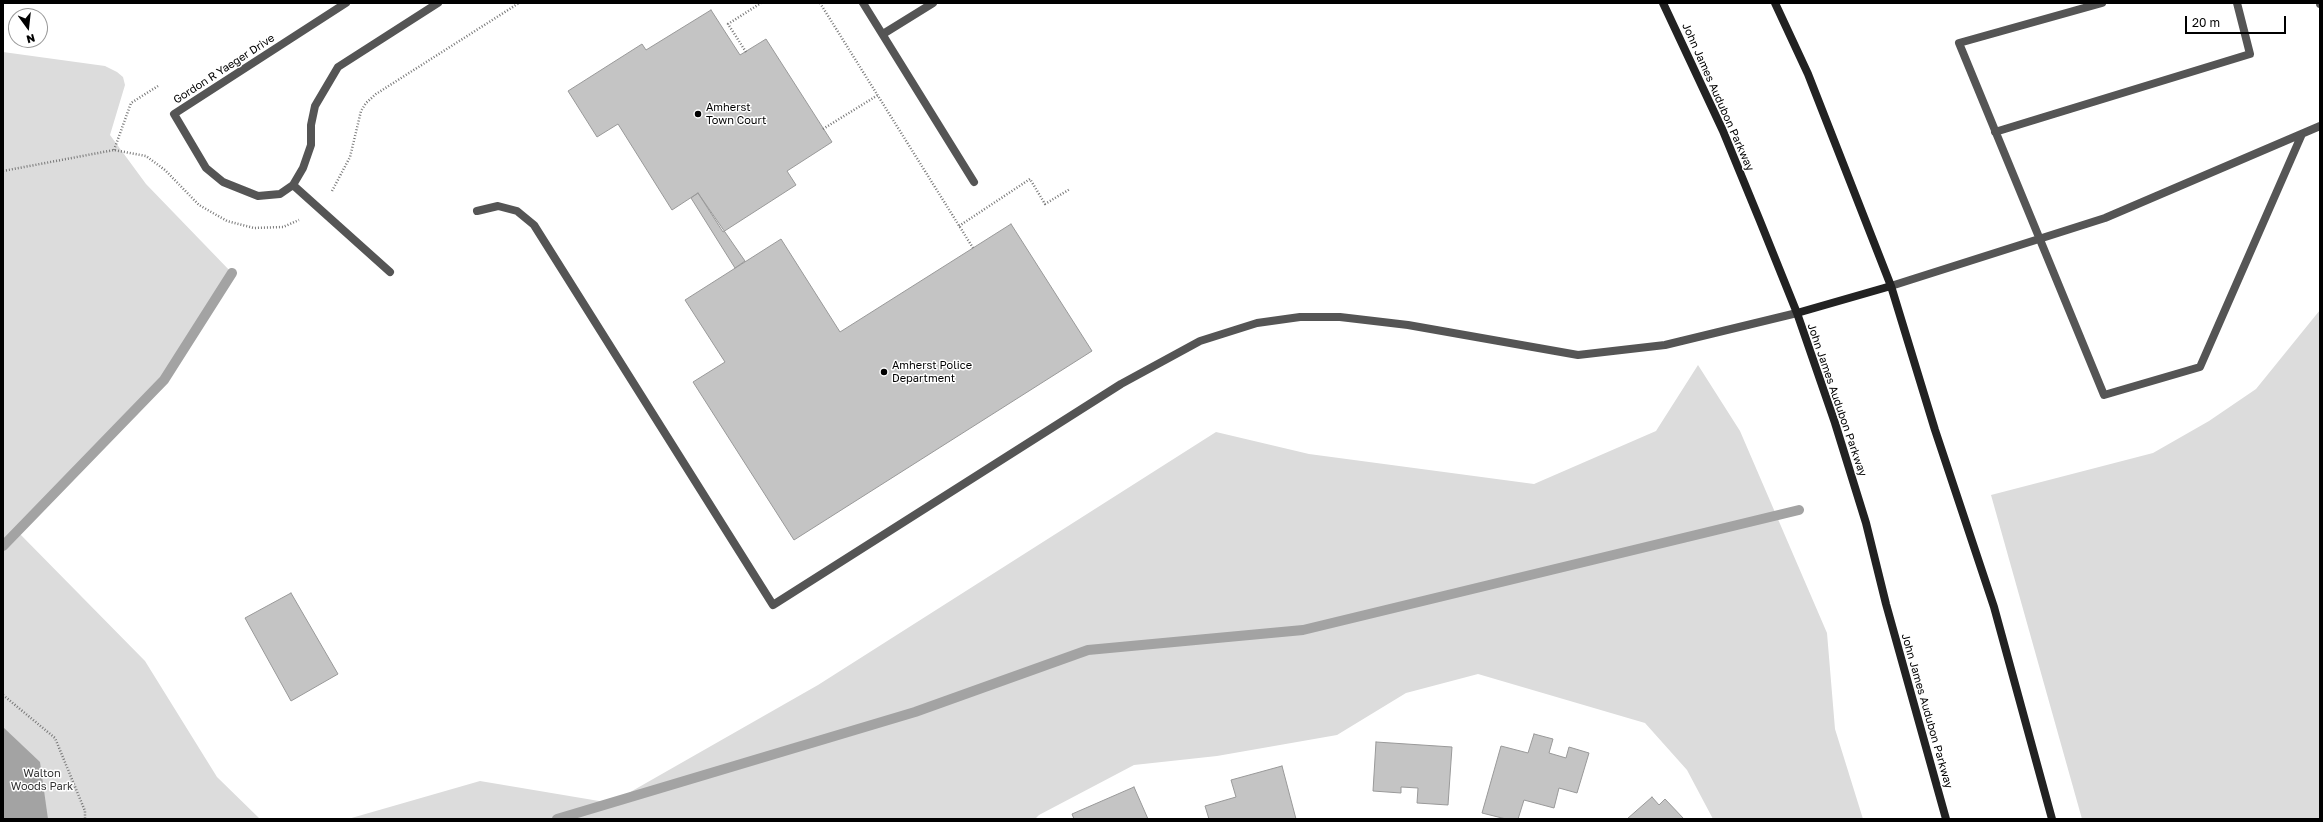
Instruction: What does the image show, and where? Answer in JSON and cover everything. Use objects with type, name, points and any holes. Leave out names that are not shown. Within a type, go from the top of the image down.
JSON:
[{"type":"main road","name":"John James Audubon Parkway","points":[[1663,3],[1723,131],[1796,313],[1835,423],[1866,523],[1886,604],[1946,819]]},
{"type":"main road","points":[[1775,3],[1808,74],[1891,286],[1935,430],[1994,607],[2052,819]]},
{"type":"main road","points":[[1796,313],[1891,286]]},
{"type":"lane","name":"Gordon R Yaeger Drive","points":[[293,186],[280,194],[258,196],[223,182],[206,168],[174,114],[346,3]]},
{"type":"lane","points":[[390,272],[293,186],[303,168],[311,145],[311,125],[315,106],[338,67],[438,3]]},
{"type":"lane","points":[[863,3],[974,182]]},
{"type":"lane","points":[[883,34],[933,3]]},
{"type":"lane","points":[[2102,3],[1959,43],[2104,395],[2200,367],[2302,134]]},
{"type":"lane","points":[[1995,132],[2250,54],[2238,3]]},
{"type":"lane","points":[[1891,286],[2105,218],[2320,126]]},
{"type":"lane","points":[[477,211],[498,206],[517,211],[534,225],[773,604],[1121,384],[1200,341],[1257,323],[1300,318],[1340,317],[1408,325],[1578,355],[1665,345],[1796,313]]},
{"type":"path","points":[[746,52],[728,24],[761,3]]},
{"type":"path","points":[[820,3],[973,248]]},
{"type":"path","points":[[3,171],[114,150],[131,103],[158,86]]},
{"type":"path","points":[[823,130],[878,95]]},
{"type":"path","points":[[959,226],[1030,179],[1046,204],[1070,189]]},
{"type":"path","points":[[3,695],[55,738],[85,811],[84,819]]},
{"type":"green space","name":"Walton Woods Park","points":[[3,52],[105,66],[123,77],[125,85],[110,135],[146,184],[232,273],[164,380],[17,531],[145,661],[217,777],[260,819],[3,819]]},
{"type":"green space","points":[[2320,310],[2320,819],[2082,819],[1991,495],[2153,453],[2209,421],[2256,389]]},
{"type":"green space","points":[[1698,365],[1740,431],[1827,633],[1835,729],[1863,819],[1713,819],[1687,770],[1645,723],[1478,674],[1406,693],[1337,735],[1217,756],[1134,765],[1039,815],[1035,819],[348,819],[480,781],[611,803],[818,685],[1216,432],[1309,454],[1534,484],[1656,431]]},
{"type":"shaded area","points":[[3,727],[40,762],[48,819],[3,819]]},
{"type":"building","name":"Amherst Town Court","points":[[711,10],[740,55],[766,39],[832,142],[787,171],[796,185],[723,232],[698,193],[672,210],[618,124],[597,137],[568,91],[642,44],[646,50]]},
{"type":"building","points":[[698,193],[745,261],[735,268],[691,198]]},
{"type":"building","name":"Amherst Police Department","points":[[1011,224],[1092,351],[794,540],[693,382],[725,362],[685,300],[781,239],[840,332]]},
{"type":"building","points":[[291,593],[338,674],[291,701],[245,618]]},
{"type":"building","points":[[1534,734],[1553,739],[1549,753],[1566,758],[1569,747],[1589,753],[1577,793],[1559,788],[1554,808],[1524,800],[1518,819],[1506,819],[1482,813],[1501,746],[1528,753]]},
{"type":"building","points":[[1376,742],[1452,747],[1448,805],[1417,803],[1418,788],[1401,787],[1401,793],[1373,791]]},
{"type":"building","points":[[1282,766],[1296,819],[1209,819],[1205,806],[1236,797],[1231,780]]},
{"type":"building","points":[[1134,787],[1148,819],[1074,819],[1072,814]]},
{"type":"building","points":[[1652,797],[1659,805],[1665,799],[1684,819],[1627,819]]},
{"type":"waterway","points":[[3,546],[164,380],[232,273]]},
{"type":"waterway","points":[[557,819],[915,712],[1088,650],[1303,630],[1799,510]]},
{"type":"place","name":"Amherst Town Court","points":[[698,114]]},
{"type":"place","name":"Amherst Police Department","points":[[884,372]]}]
